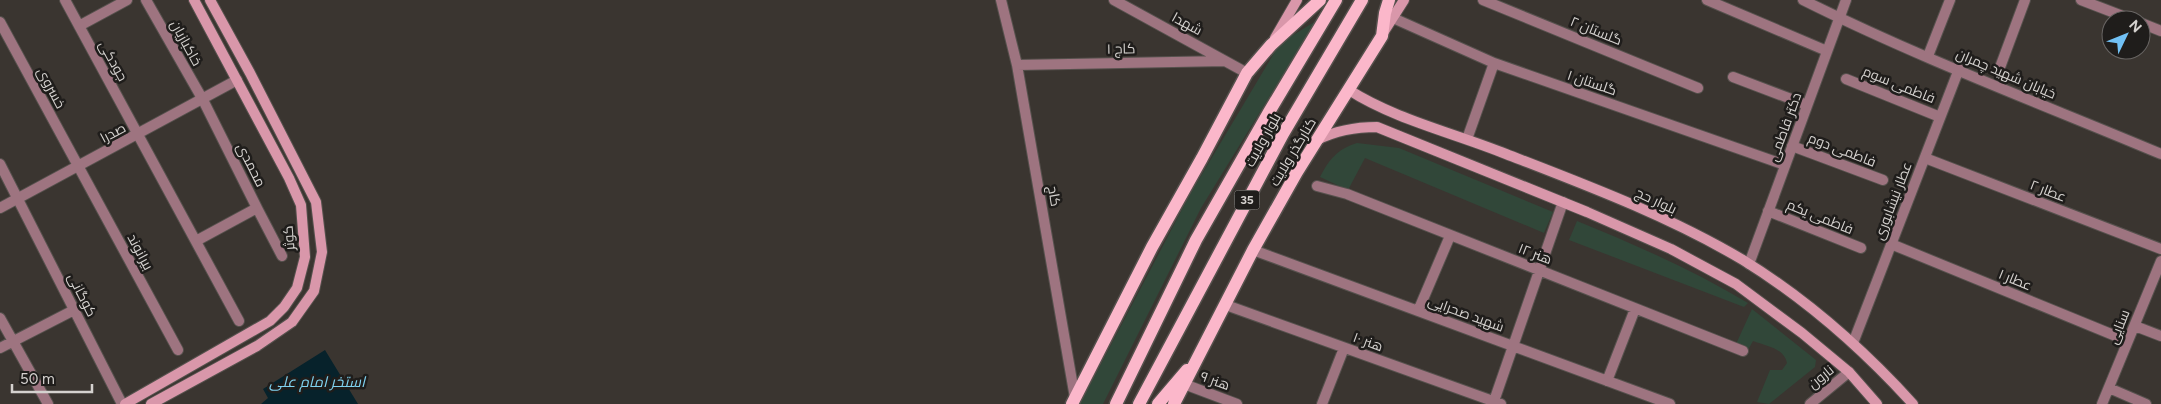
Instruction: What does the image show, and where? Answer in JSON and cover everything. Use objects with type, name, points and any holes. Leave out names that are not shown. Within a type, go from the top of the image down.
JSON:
[{"type":"main road","name":"کوثر","points":[[123,404],[270,321],[284,307],[298,288],[305,257],[300,205],[289,178],[194,0]]},
{"type":"main road","points":[[151,404],[257,346],[292,322],[314,291],[322,252],[316,202],[210,0]]},
{"type":"main road","points":[[1271,45],[1297,0]]},
{"type":"main road","points":[[1074,401],[1152,247],[1247,73],[1271,45],[1320,0]]},
{"type":"main road","name":"بلوار ولایت","points":[[1116,404],[1196,240],[1336,0]]},
{"type":"main road","name":"بلوار ولایت","points":[[1138,404],[1278,143],[1362,0]]},
{"type":"main road","points":[[1382,36],[1389,0]]},
{"type":"main road","name":"کنارگذر ولایت","points":[[1174,404],[1253,250],[1316,140],[1404,0]]},
{"type":"main road","points":[[237,80],[250,73]]},
{"type":"main road","name":"بلوار حج","points":[[1348,90],[1369,104],[1467,139],[1618,199],[1698,236],[1749,264],[1816,312],[1853,343],[1884,372],[1913,404]]},
{"type":"main road","points":[[1385,130],[1382,123],[1383,119],[1393,113]]},
{"type":"main road","points":[[1316,140],[1332,132],[1349,128],[1377,127],[1564,202],[1671,248],[1736,284],[1802,332],[1849,372],[1877,404]]},
{"type":"main road","points":[[1158,404],[1180,376],[1195,363]]},
{"type":"main road","points":[[174,376],[180,388]]},
{"type":"street","name":"جودکی","points":[[64,0],[138,135]]},
{"type":"street","points":[[78,26],[127,0]]},
{"type":"street","name":"خاکبازیان","points":[[146,0],[203,100]]},
{"type":"street","name":"کاج","points":[[1002,0],[1017,65],[1074,401]]},
{"type":"street","name":"شهدا","points":[[1114,0],[1247,73]]},
{"type":"street","name":"گلستان ۲","points":[[1483,0],[1698,88]]},
{"type":"street","points":[[1707,0],[1827,51]]},
{"type":"street","name":"خیابان شهید چمران","points":[[1803,0],[1928,56],[2161,154]]},
{"type":"street","name":"دکتر فاطمی","points":[[1749,264],[1846,0]]},
{"type":"street","points":[[1928,56],[1950,0]]},
{"type":"street","points":[[1998,70],[2025,0]]},
{"type":"street","points":[[2081,0],[2107,10]]},
{"type":"street","name":"گلستان ۱","points":[[1393,18],[1494,64],[1785,166]]},
{"type":"street","name":"خسروی","points":[[0,22],[79,167]]},
{"type":"street","name":"کاج ۱","points":[[1017,65],[1225,61]]},
{"type":"street","points":[[1467,139],[1494,64]]},
{"type":"street","name":"عطار نیشابوری","points":[[1853,343],[1959,69]]},
{"type":"street","points":[[1733,77],[1808,105]]},
{"type":"street","name":"فاطمی سوم","points":[[1846,79],[1940,117]]},
{"type":"street","name":"صدرا","points":[[0,208],[237,80]]},
{"type":"street","name":"محمدی","points":[[196,241],[257,208],[203,100]]},
{"type":"street","points":[[138,135],[239,321]]},
{"type":"street","name":"فاطمی دوم","points":[[1792,146],[1882,180]]},
{"type":"street","name":"عطار ۲","points":[[1925,158],[2161,249]]},
{"type":"street","name":"کوگانی","points":[[0,164],[123,404]]},
{"type":"street","name":"بیرانوند","points":[[79,167],[178,350]]},
{"type":"street","name":"هنر ۱۲","points":[[1318,186],[1347,194],[1742,351]]},
{"type":"street","points":[[1496,403],[1512,346],[1564,202]]},
{"type":"street","points":[[257,208],[282,256]]},
{"type":"street","name":"فاطمی یکم","points":[[1768,211],[1861,248]]},
{"type":"street","points":[[1418,311],[1450,236]]},
{"type":"street","name":"عطار ۱","points":[[1891,244],[2128,341]]},
{"type":"street","name":"شهید صحرایی","points":[[1253,250],[1670,404]]},
{"type":"street","name":"سنایی","points":[[2102,404],[2161,261]]},
{"type":"street","name":"هنر ۱۰","points":[[1226,305],[1496,403]]},
{"type":"street","points":[[1607,381],[1635,309]]},
{"type":"street","points":[[0,348],[74,310]]},
{"type":"street","points":[[0,318],[48,404]]},
{"type":"street","points":[[2134,326],[2161,336]]},
{"type":"street","points":[[1322,404],[1344,348]]},
{"type":"street","name":"نارون","points":[[1810,404],[1849,372]]},
{"type":"street","name":"هنر ۹","points":[[1184,384],[1237,404]]},
{"type":"street","points":[[2109,388],[2146,404]]},
{"type":"green space","points":[[1316,21],[1201,208],[1103,404],[1080,404],[1189,196],[1280,43]]},
{"type":"green space","points":[[1357,143],[1399,148],[1553,212],[1544,233],[1365,158],[1348,190],[1320,177],[1334,156],[1344,148]]},
{"type":"green space","points":[[1577,221],[1664,259],[1748,303],[1744,307],[1569,240]]},
{"type":"green space","points":[[1752,309],[1816,360],[1815,367],[1769,404],[1757,402],[1770,370],[1782,370],[1787,363],[1782,354],[1769,346],[1753,341],[1748,350],[1736,344]]},
{"type":"water","name":"استخر امام علی","points":[[325,350],[358,404],[261,404],[268,398],[263,389]]}]
